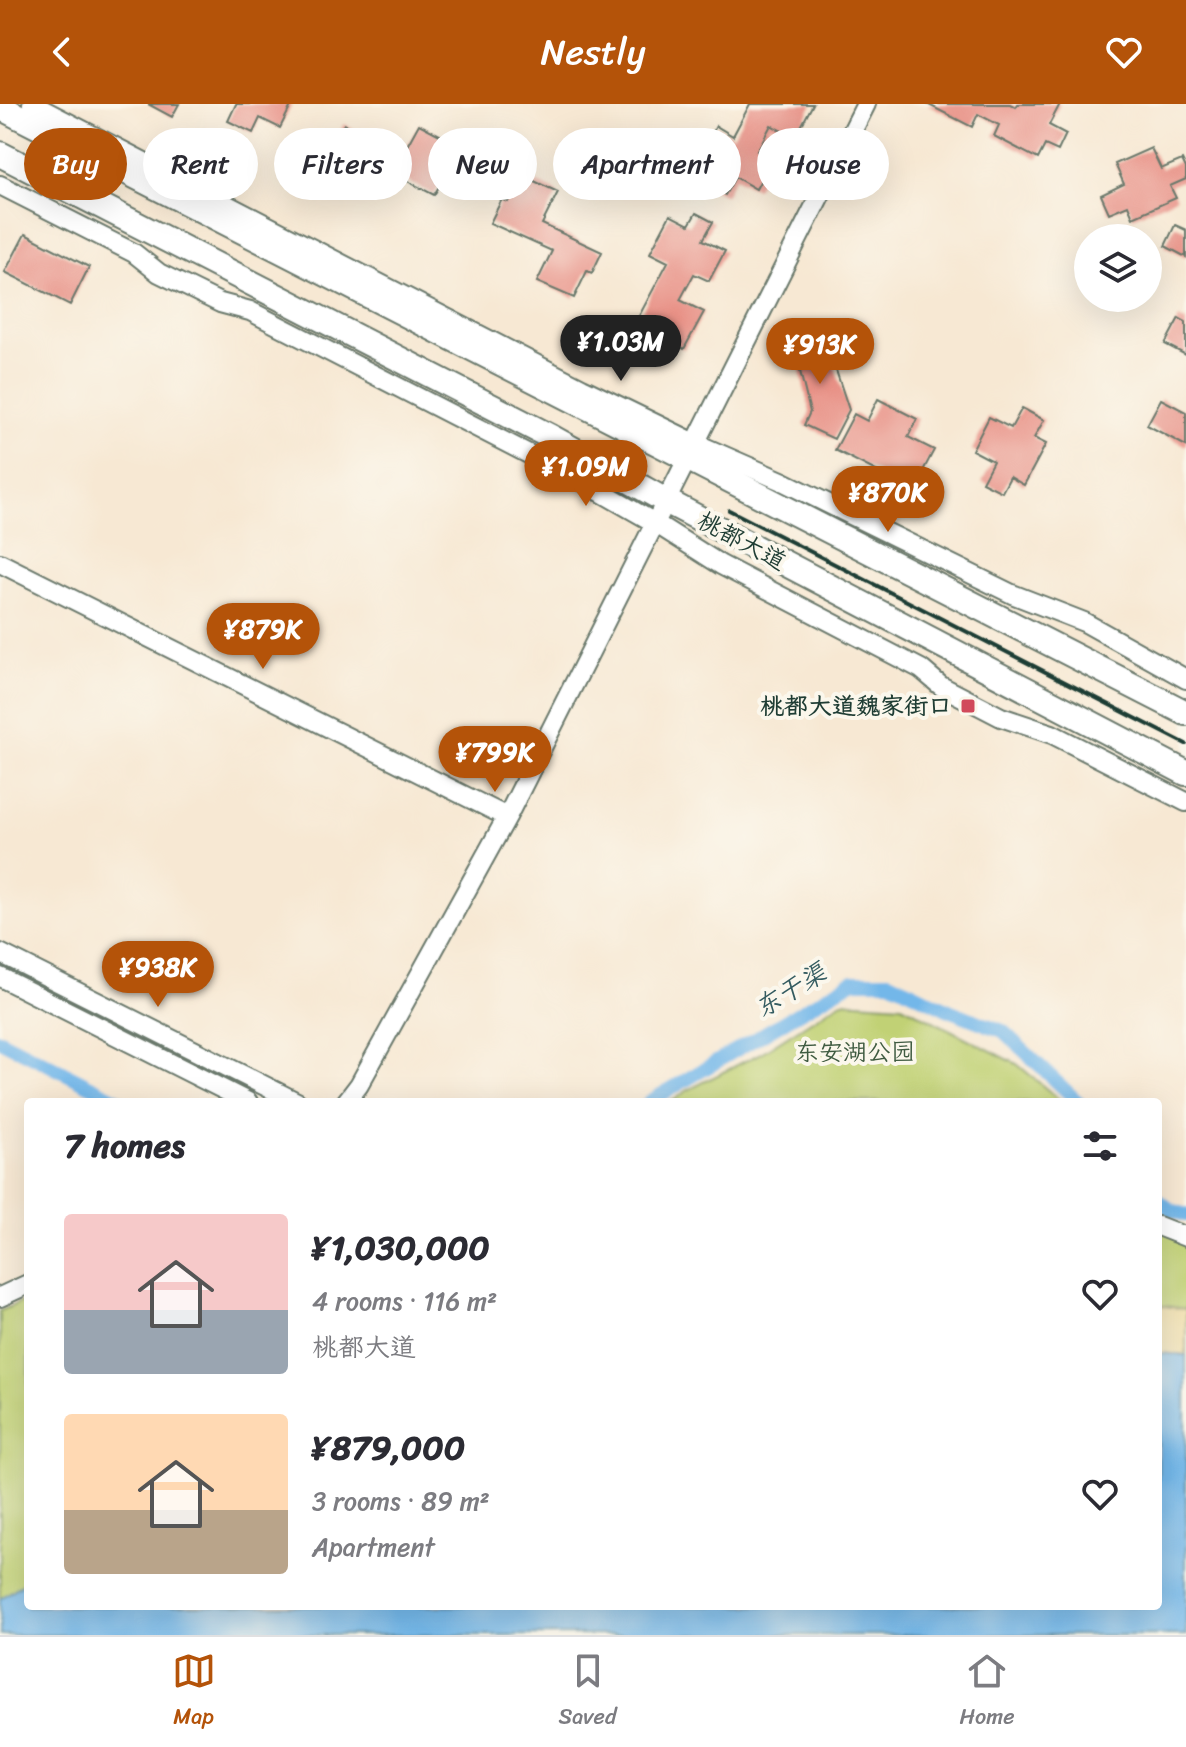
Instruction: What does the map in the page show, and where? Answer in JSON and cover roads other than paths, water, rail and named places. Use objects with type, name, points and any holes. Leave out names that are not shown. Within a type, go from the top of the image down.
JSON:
[{"type":"main road","name":"桃都大道","points":[[0,107],[692,451],[1186,713]]},
{"type":"main road","name":"桃都大道","points":[[0,154],[551,437],[660,512],[1186,773]]},
{"type":"street","points":[[32,104],[692,451],[784,482],[1012,594],[1084,622],[1186,679]]},
{"type":"street","points":[[349,1098],[507,817],[866,104]]},
{"type":"street","points":[[0,185],[134,253],[159,273],[220,303],[250,311],[585,483],[660,512],[721,565],[921,669],[941,686],[1001,717],[1052,734],[1186,802]]},
{"type":"street","points":[[0,563],[507,817]]},
{"type":"street","points":[[0,953],[289,1098]]},
{"type":"street","points":[[0,977],[240,1098]]},
{"type":"street","points":[[1162,1228],[1186,1237]]},
{"type":"street","points":[[0,1297],[24,1286]]},
{"type":"water","points":[[1162,1353],[1186,1355],[1186,1635],[0,1635],[0,1599],[24,1583],[24,1610],[1162,1610]]},
{"type":"waterway","name":"东干渠","points":[[656,1098],[852,981],[890,981],[951,1011],[1003,1031],[1074,1098]]},
{"type":"waterway","name":"东干渠","points":[[0,1040],[114,1098]]},
{"type":"waterway","name":"东干渠","points":[[1162,1203],[1186,1215]]},
{"type":"railway","points":[[729,510],[1186,744]]},
{"type":"place","name":"桃都大道魏家街口","points":[[968,706]]},
{"type":"park label","name":"东安湖公园","points":[[855,1052]]}]
